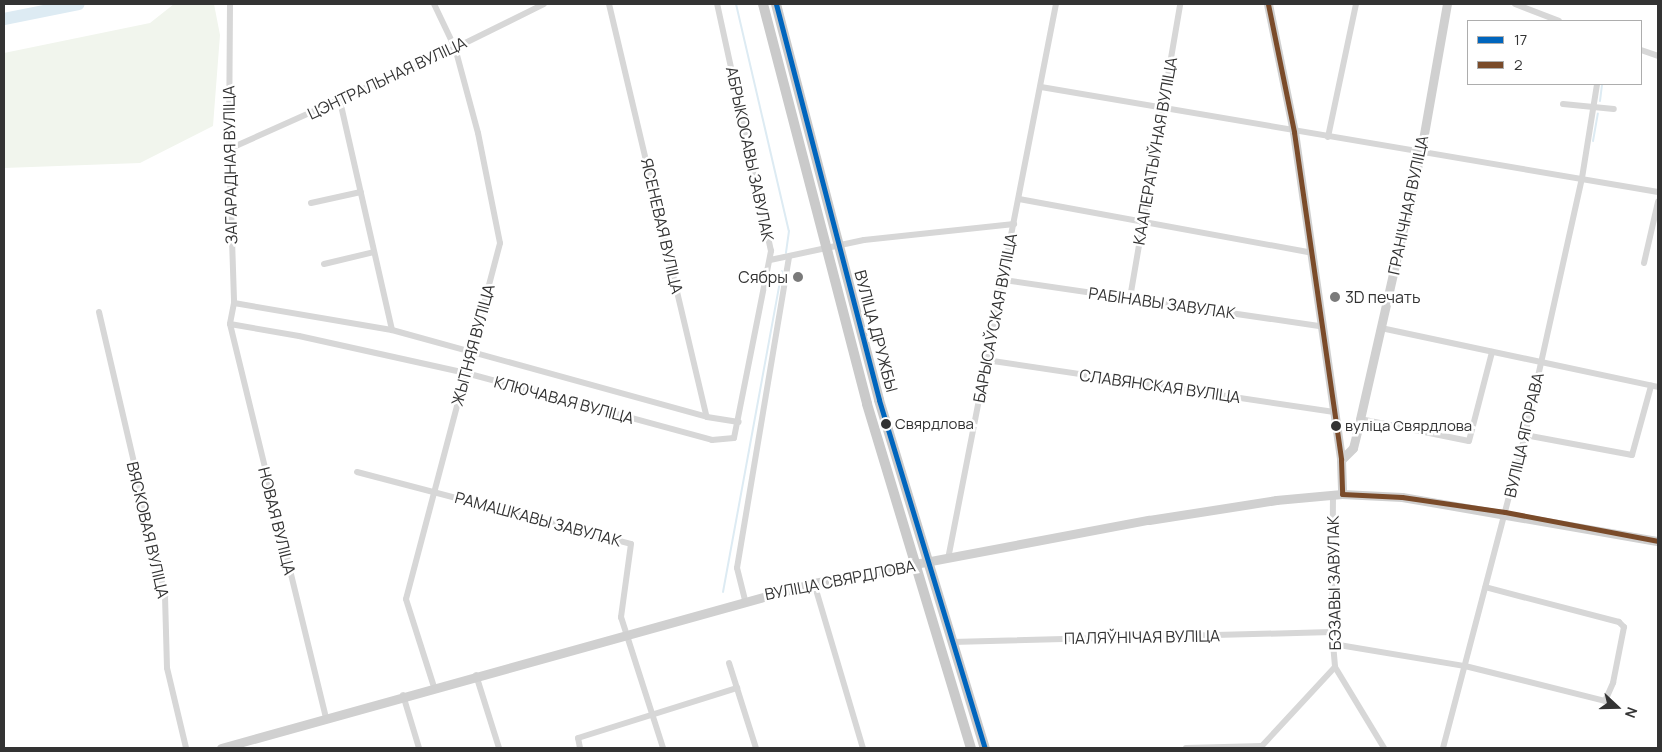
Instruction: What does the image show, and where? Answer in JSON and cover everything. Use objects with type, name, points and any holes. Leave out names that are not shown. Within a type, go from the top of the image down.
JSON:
[{"type":"main road","name":"ВУЛІЦА ДРУЖБЫ","points":[[764,4],[825,249],[914,566],[971,748]]},
{"type":"main road","name":"ВУЛІЦА ДРУЖБЫ","points":[[776,4],[857,324],[985,748]]},
{"type":"main road","points":[[1268,4],[1294,132],[1320,326],[1342,460],[1338,494]]},
{"type":"main road","name":"ГРАНІЧНАЯ ВУЛІЦА","points":[[1342,460],[1353,448],[1381,328],[1421,151],[1448,4]]},
{"type":"main road","points":[[806,172],[826,235],[837,246]]},
{"type":"main road","points":[[825,249],[835,255],[846,297],[857,324]]},
{"type":"main road","points":[[894,492],[918,556],[929,563]]},
{"type":"main road","name":"ВУЛІЦА СВЯРДЛОВА","points":[[221,748],[403,695],[745,600],[814,583],[914,566],[1149,520],[1338,494],[1402,497],[1505,512],[1658,541]]},
{"type":"main road","points":[[914,566],[925,570],[952,642]]},
{"type":"street","name":"ЗАГАРАДНАЯ ВУЛІЦА","points":[[230,4],[229,149],[234,303],[230,324]]},
{"type":"street","name":"ЖЫТНЯЯ ВУЛІЦА","points":[[434,4],[455,48],[478,133],[500,243],[406,599],[434,687]]},
{"type":"street","name":"ЦЭНТРАЛЬНАЯ ВУЛІЦА","points":[[229,149],[340,101],[455,48],[544,4]]},
{"type":"street","name":"ЯСЕНЕВАЯ ВУЛІЦА","points":[[608,4],[707,416]]},
{"type":"street","name":"АБРЫКОСАВЫ ЗАВУЛАК","points":[[717,4],[771,251],[739,422]]},
{"type":"street","name":"БАРЫСАЎСКАЯ ВУЛІЦА","points":[[948,559],[986,360],[1004,280],[1056,4]]},
{"type":"street","name":"КААПЕРАТЫЎНАЯ ВУЛІЦА","points":[[1130,298],[1142,220],[1164,109],[1180,4]]},
{"type":"street","points":[[1328,137],[1356,4]]},
{"type":"street","points":[[1514,4],[1556,20]]},
{"type":"street","points":[[1642,50],[1658,56]]},
{"type":"street","name":"ВУЛІЦА ЯГОРАВА","points":[[1443,748],[1525,435],[1582,178],[1597,85]]},
{"type":"street","points":[[1041,87],[1294,132],[1421,151],[1658,192]]},
{"type":"street","points":[[340,101],[392,330]]},
{"type":"street","points":[[1563,104],[1594,109],[1614,109]]},
{"type":"street","points":[[311,203],[361,192]]},
{"type":"street","points":[[1019,198],[1310,252]]},
{"type":"street","points":[[1644,263],[1658,202]]},
{"type":"street","name":"БАРЫСАЎСКАЯ ВУЛІЦА","points":[[770,260],[898,236],[1014,224]]},
{"type":"street","points":[[324,264],[374,252]]},
{"type":"street","name":"АБРЫКОСАВЫ ЗАВУЛАК","points":[[745,600],[737,568],[789,257]]},
{"type":"street","name":"РАБІНАВЫ ЗАВУЛАК","points":[[1004,280],[1320,326]]},
{"type":"street","name":"КЛЮЧАВАЯ ВУЛІЦА","points":[[234,303],[392,330],[472,349],[707,416]]},
{"type":"street","name":"ВЯСКОВАЯ ВУЛІЦА","points":[[99,312],[165,596],[167,668],[186,748]]},
{"type":"street","name":"КЛЮЧАВАЯ ВУЛІЦА","points":[[230,324],[299,336],[466,373],[712,440],[734,438],[739,422]]},
{"type":"street","name":"НОВАЯ ВУЛІЦА","points":[[230,324],[326,718]]},
{"type":"street","points":[[1381,328],[1655,386],[1632,456],[1525,435]]},
{"type":"street","points":[[1360,418],[1469,441],[1492,352]]},
{"type":"street","name":"СЛАВЯНСКАЯ ВУЛІЦА","points":[[986,360],[1334,412]]},
{"type":"street","points":[[707,416],[739,422]]},
{"type":"street","name":"РАМАШКАВЫ ЗАВУЛАК","points":[[356,472],[435,491],[631,544],[621,617],[627,634]]},
{"type":"street","name":"БЭЗАВЫ ЗАВУЛАК","points":[[1338,494],[1332,632],[1335,667],[1384,748]]},
{"type":"street","points":[[814,583],[863,748]]},
{"type":"street","points":[[1333,644],[1466,666],[1605,701],[1613,683],[1624,627],[1620,622],[1485,587]]},
{"type":"street","name":"ПАЛЯЎНІЧАЯ ВУЛІЦА","points":[[952,642],[1332,632]]},
{"type":"street","points":[[627,634],[663,748]]},
{"type":"street","points":[[729,663],[756,748]]},
{"type":"street","points":[[1186,748],[1261,747],[1335,667]]},
{"type":"street","points":[[476,675],[499,748]]},
{"type":"street","points":[[580,748],[578,738],[737,688]]},
{"type":"street","points":[[403,695],[419,748]]},
{"type":"shaded area","points":[[174,4],[214,4],[220,35],[213,126],[140,163],[4,168],[4,53],[150,23]]},
{"type":"waterway","points":[[4,19],[79,4]]},
{"type":"waterway","points":[[736,4],[789,231],[786,253]]},
{"type":"waterway","points":[[1600,101],[1602,85]]},
{"type":"waterway","points":[[1593,141],[1598,113]]},
{"type":"waterway","points":[[723,592],[782,271]]},
{"type":"transit line","name":"17","points":[[776,4],[879,400],[985,748]]},
{"type":"transit line","name":"2","points":[[1268,4],[1294,132],[1341,460],[1342,494],[1402,497],[1505,512],[1658,541]]},
{"type":"place","name":"Сябры","points":[[798,277]]},
{"type":"place","name":"3D печать","points":[[1335,297]]},
{"type":"place","name":"Свярдлова","points":[[886,424]]},
{"type":"place","name":"вуліца Свярдлова","points":[[1336,426]]}]
